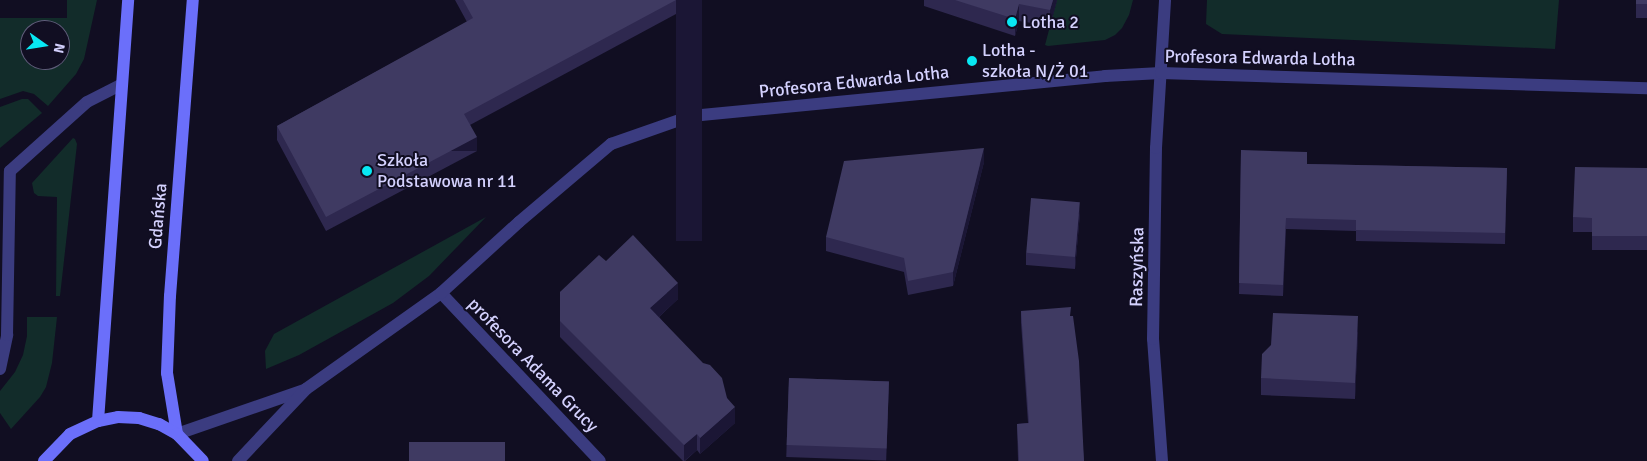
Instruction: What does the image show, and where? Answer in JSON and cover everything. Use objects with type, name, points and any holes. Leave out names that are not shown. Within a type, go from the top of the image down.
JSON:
[{"type":"main road","points":[[98,421],[128,0]]},
{"type":"main road","name":"Gdańska","points":[[177,434],[168,373],[170,296],[193,0]]},
{"type":"main road","points":[[44,461],[70,434],[98,421],[118,417],[139,418],[159,424],[177,434],[203,461]]},
{"type":"street","name":"Raszyńska","points":[[1162,461],[1153,339],[1156,148],[1165,0]]},
{"type":"street","name":"Profesora Edwarda Lotha","points":[[238,461],[306,389],[441,293],[519,222],[611,144],[691,116],[1105,76],[1161,73],[1647,88]]},
{"type":"street","points":[[0,369],[4,335],[5,231],[10,171],[87,102],[121,85]]},
{"type":"street","name":"profesora Adama Grucy","points":[[441,293],[600,461]]},
{"type":"street","name":"Profesora Edwarda Lotha","points":[[177,434],[306,389]]},
{"type":"green space","points":[[67,0],[97,0],[84,59],[76,74],[48,106],[34,94],[23,91],[0,99],[0,18],[67,18]]},
{"type":"green space","points":[[1057,0],[1133,0],[1129,15],[1122,28],[1115,35],[1105,40],[1048,46],[1045,45]]},
{"type":"green space","points":[[1207,0],[1559,0],[1555,49],[1222,34],[1206,24]]},
{"type":"green space","points":[[22,99],[28,99],[42,113],[0,148],[0,107]]},
{"type":"green space","points":[[73,138],[77,144],[60,296],[56,296],[57,197],[38,196],[34,193],[32,183]]},
{"type":"green space","points":[[486,217],[429,276],[393,303],[299,355],[266,369],[265,351],[274,334]]},
{"type":"green space","points":[[27,317],[57,317],[52,363],[46,387],[40,397],[11,429],[0,413],[0,391],[15,372],[23,355],[27,336]]},
{"type":"building","name":"Szkoła Podstawowa nr 11","points":[[463,0],[676,0],[464,114],[477,137],[326,217],[277,126],[473,18]]},
{"type":"building","points":[[955,0],[1053,0],[1050,10],[1019,4],[1015,19]]},
{"type":"building","points":[[1636,0],[1647,0],[1647,4],[1636,4]]},
{"type":"building","points":[[984,148],[953,272],[908,281],[904,258],[826,237],[844,161]]},
{"type":"building","points":[[1241,150],[1307,152],[1307,164],[1507,168],[1505,233],[1356,230],[1356,220],[1286,218],[1283,285],[1239,283]]},
{"type":"building","points":[[1575,167],[1647,168],[1647,236],[1592,236],[1592,218],[1573,217]]},
{"type":"building","points":[[1031,198],[1080,202],[1075,257],[1026,253]]},
{"type":"building","points":[[633,235],[678,283],[650,308],[703,363],[710,365],[722,378],[727,398],[735,407],[700,438],[697,434],[684,445],[560,321],[560,292],[599,255],[606,261]]},
{"type":"building","points":[[1071,307],[1070,316],[1073,316],[1079,361],[1084,461],[1019,461],[1017,424],[1029,423],[1021,311]]},
{"type":"building","points":[[1273,313],[1358,316],[1355,383],[1261,378],[1262,354],[1271,345]]},
{"type":"building","points":[[789,378],[889,381],[887,448],[787,445]]},
{"type":"building","points":[[409,442],[505,442],[505,461],[409,461]]},
{"type":"place","name":"Lotha 2","points":[[1012,22]]},
{"type":"place","name":"Lotha - szkoła N/Ż 01","points":[[972,61]]},
{"type":"place","name":"Szkoła Podstawowa nr 11","points":[[367,171]]}]
